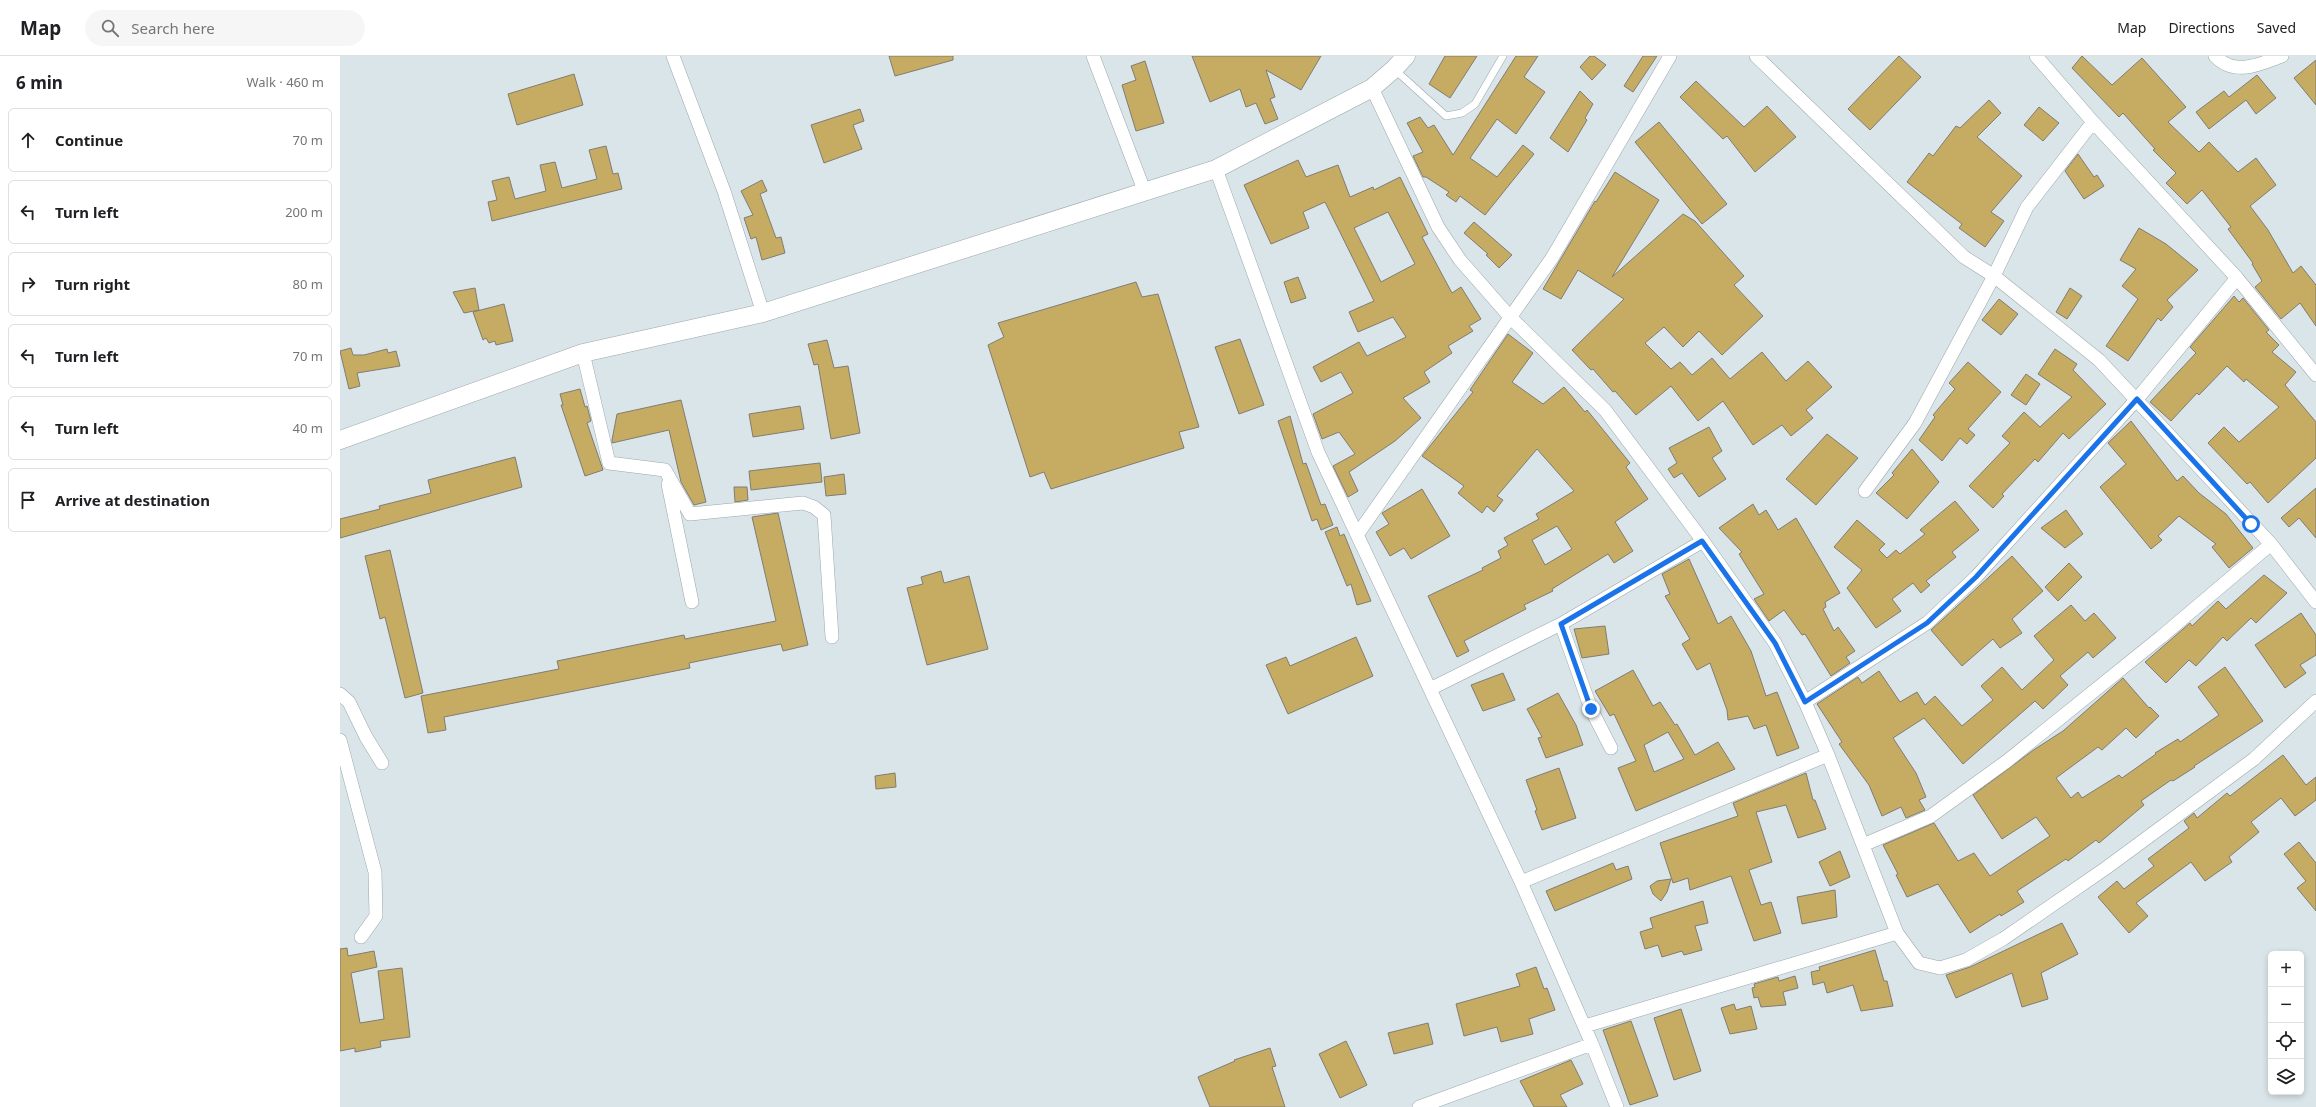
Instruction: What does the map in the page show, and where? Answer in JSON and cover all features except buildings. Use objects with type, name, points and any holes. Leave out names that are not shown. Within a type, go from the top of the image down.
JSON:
[{"type":"main road","points":[[340,440],[583,353],[763,313],[1144,190],[1216,169],[1372,88],[1394,69],[1406,56]]},
{"type":"street","points":[[673,56],[729,205],[763,313]]},
{"type":"street","points":[[1093,56],[1144,190]]},
{"type":"street","points":[[1357,535],[1552,258],[1670,56]]},
{"type":"street","points":[[1756,56],[1964,257],[1994,276],[2099,360],[2271,544],[2316,602]]},
{"type":"street","points":[[2036,56],[2093,122],[2237,278],[2316,375]]},
{"type":"street","points":[[2215,56],[2220,61],[2239,69],[2282,56]]},
{"type":"street","points":[[1372,88],[1438,227],[1460,260],[1510,317],[1605,410],[1775,643],[1805,702],[1828,755],[1897,933],[1919,962],[1940,968],[1966,960],[2003,939],[2106,868],[2254,759],[2316,701]]},
{"type":"street","points":[[1865,491],[1915,423],[1994,276],[2027,207],[2093,122]]},
{"type":"street","points":[[1216,169],[1318,452],[1521,882],[1585,1026],[1617,1107]]},
{"type":"street","points":[[1805,702],[1927,623],[1976,577],[2137,399],[2237,278]]},
{"type":"street","points":[[583,353],[609,463],[665,470]]},
{"type":"street","points":[[665,470],[692,602]]},
{"type":"street","points":[[665,470],[690,514],[803,503],[814,507],[824,515],[832,637]]},
{"type":"street","points":[[1430,689],[1561,624],[1702,541]]},
{"type":"street","points":[[1863,846],[1930,816],[2007,761],[2161,637],[2271,544]]},
{"type":"street","points":[[1561,624],[1591,709],[1611,748]]},
{"type":"street","points":[[340,694],[349,702],[366,738],[382,762]]},
{"type":"street","points":[[340,740],[375,872],[376,916],[361,937]]},
{"type":"street","points":[[1521,882],[1828,755]]},
{"type":"street","points":[[1585,1026],[1897,933]]},
{"type":"street","points":[[1419,1107],[1592,1044]]},
{"type":"lane","points":[[1394,69],[1446,116],[1462,113],[1474,104],[1503,56]]},
{"type":"route","points":[[1591,709],[1561,624],[1702,541],[1775,643],[1805,702],[1927,623],[1976,577],[2098,440],[2137,399],[2251,524]]}]
